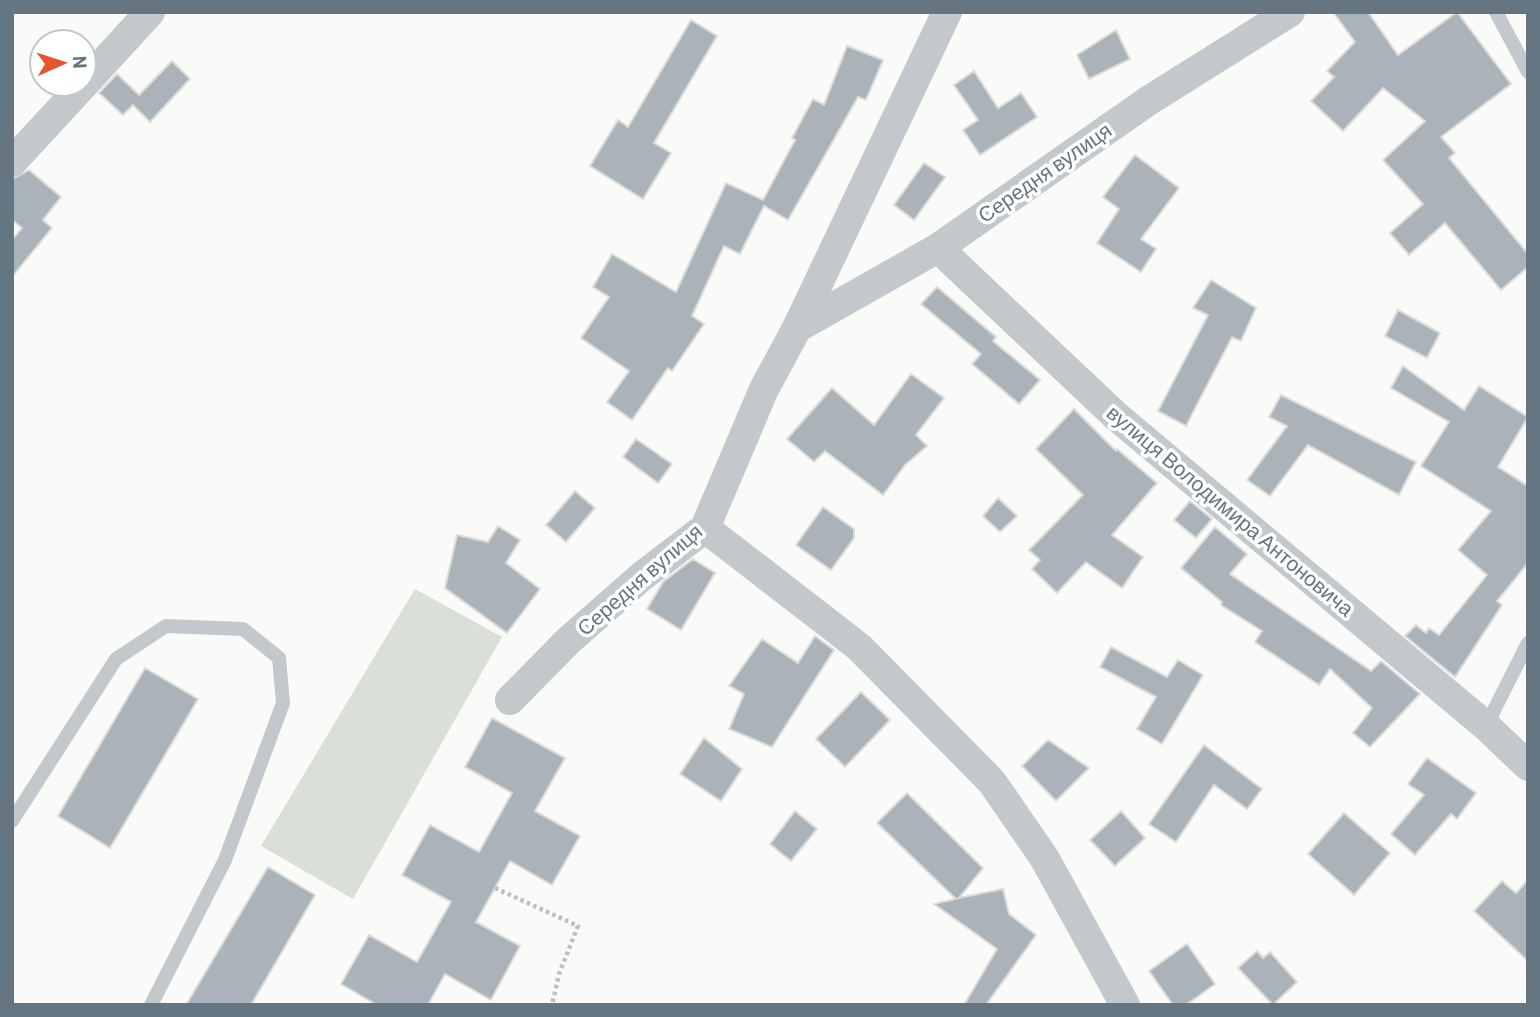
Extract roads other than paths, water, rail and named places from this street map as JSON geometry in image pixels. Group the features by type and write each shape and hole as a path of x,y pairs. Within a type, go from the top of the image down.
{"street":[{"path":"98,69 150,12"},
{"name":"Середня вулиця","path":"510,700 620,596 705,528 764,389 797,328 947,12"},
{"name":"Середня вулиця","path":"797,328 938,248 1148,101 1290,12"},
{"path":"12,162 71,98"},
{"name":"вулиця Володимира Антоновича","path":"938,248 1116,416 1486,726 1528,766"},
{"path":"705,528 859,647 992,782 1045,859 1125,1005"}],"lane":[{"path":"1496,12 1528,72"},
{"path":"12,821 116,659 166,626 243,629 279,657 283,703 225,860 151,1005"},
{"path":"1486,726 1528,643"}]}
